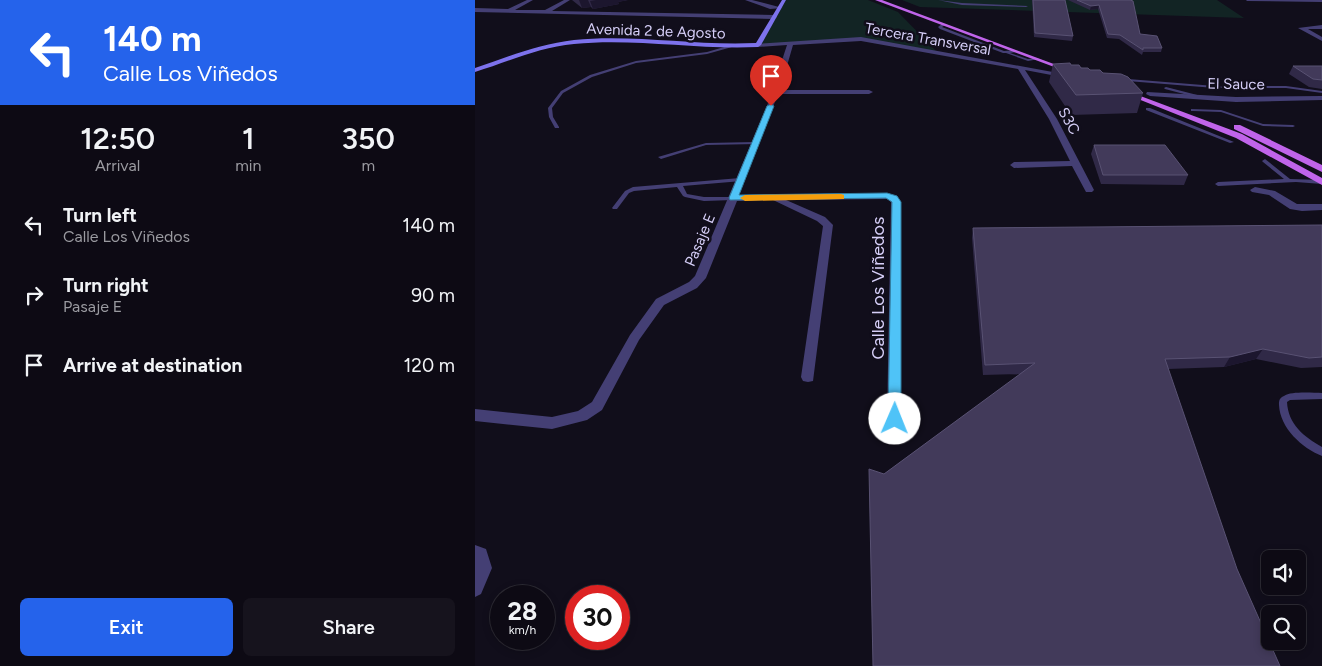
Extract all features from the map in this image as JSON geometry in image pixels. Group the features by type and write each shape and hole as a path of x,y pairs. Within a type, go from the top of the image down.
{"main road":[{"path":"758,45 784,0"},
{"path":"877,0 943,24 1011,52 1075,72"},
{"path":"896,0 1075,72"},
{"name":"Avenida 2 de Agosto","path":"475,70 541,48 579,42 631,41 731,46 758,45"},
{"path":"1119,84 1254,134 1322,169"},
{"path":"1119,84 1239,136 1322,182"}],"street":[{"path":"510,10 531,0"},
{"path":"546,12 568,0"},
{"path":"747,0 779,8"},
{"path":"475,9 774,18"},
{"path":"1322,27 1301,28 1322,39"},
{"name":"Tercera Transversal","path":"758,45 861,39 1021,68 1075,72"},
{"name":"Pasaje E","path":"475,415 552,424 582,416 597,406 634,338 660,302 693,285 700,278 775,92 791,43"},
{"name":"S3C","path":"1021,68 1053,119 1089,190"},
{"path":"775,92 869,92"},
{"name":"El Sauce","path":"1150,94 1203,98 1322,98"},
{"path":"1014,165 1075,163"},
{"path":"1255,190 1271,192 1287,204 1297,208 1322,207"},
{"name":"Calle Los Viñedos","path":"733,198 887,196 894,198 896,202 895,419"},
{"path":"775,198 821,219 828,225 808,377"},
{"path":"475,554 479,556 483,563 483,574 475,588"}],"lane":[{"path":"939,0 975,5 1026,6 1015,2 991,5"},
{"path":"951,0 975,5"},
{"path":"1247,0 1322,2"},
{"path":"557,127 551,117 550,108 562,92 591,76 636,62 707,53 731,46"},
{"path":"1119,84 1128,80 1215,87 1286,87 1322,92"},
{"path":"1128,80 1186,91 1203,98"},
{"path":"1148,109 1232,142"},
{"path":"1193,110 1221,110 1263,124 1293,126"},
{"path":"1189,125 1201,120"},
{"path":"661,157 707,144 755,143"},
{"path":"1265,161 1288,180"},
{"path":"1296,180 1302,170"},
{"path":"615,208 627,192 633,189 740,180"},
{"path":"1218,184 1288,180 1322,182"},
{"path":"679,185 685,195 695,198 733,198"},
{"path":"1322,396 1288,397 1283,402 1283,410 1298,438 1322,452"}],"shaded area":[{"path":"784,0 868,0 898,12 937,52 861,38 753,45"},
{"path":"902,0 1217,0 1244,18 920,7"}],"building":[{"path":"1033,0 1065,0 1073,36 1035,33"},
{"path":"1077,0 1133,1 1140,34 1157,36 1162,48 1143,48 1143,50 1120,35 1108,34 1099,5 1091,6"},
{"path":"1070,63 1071,65 1079,65 1081,68 1100,70 1103,73 1121,74 1128,77 1143,93 1076,95 1053,64"},
{"path":"1293,66 1322,66 1322,80 1313,79"},
{"path":"1094,145 1165,145 1188,175 1103,175"},
{"path":"1322,225 1322,357 1309,358 1263,349 1230,357 1165,359 1237,569 1261,623 1261,650 1273,650 1280,666 873,666 869,469 884,474 1035,363 985,365 973,228"}],"slow traffic":[{"path":"745,198 841,197"}],"route":[{"path":"771,106 733,198 891,196 896,202 895,419"}]}
